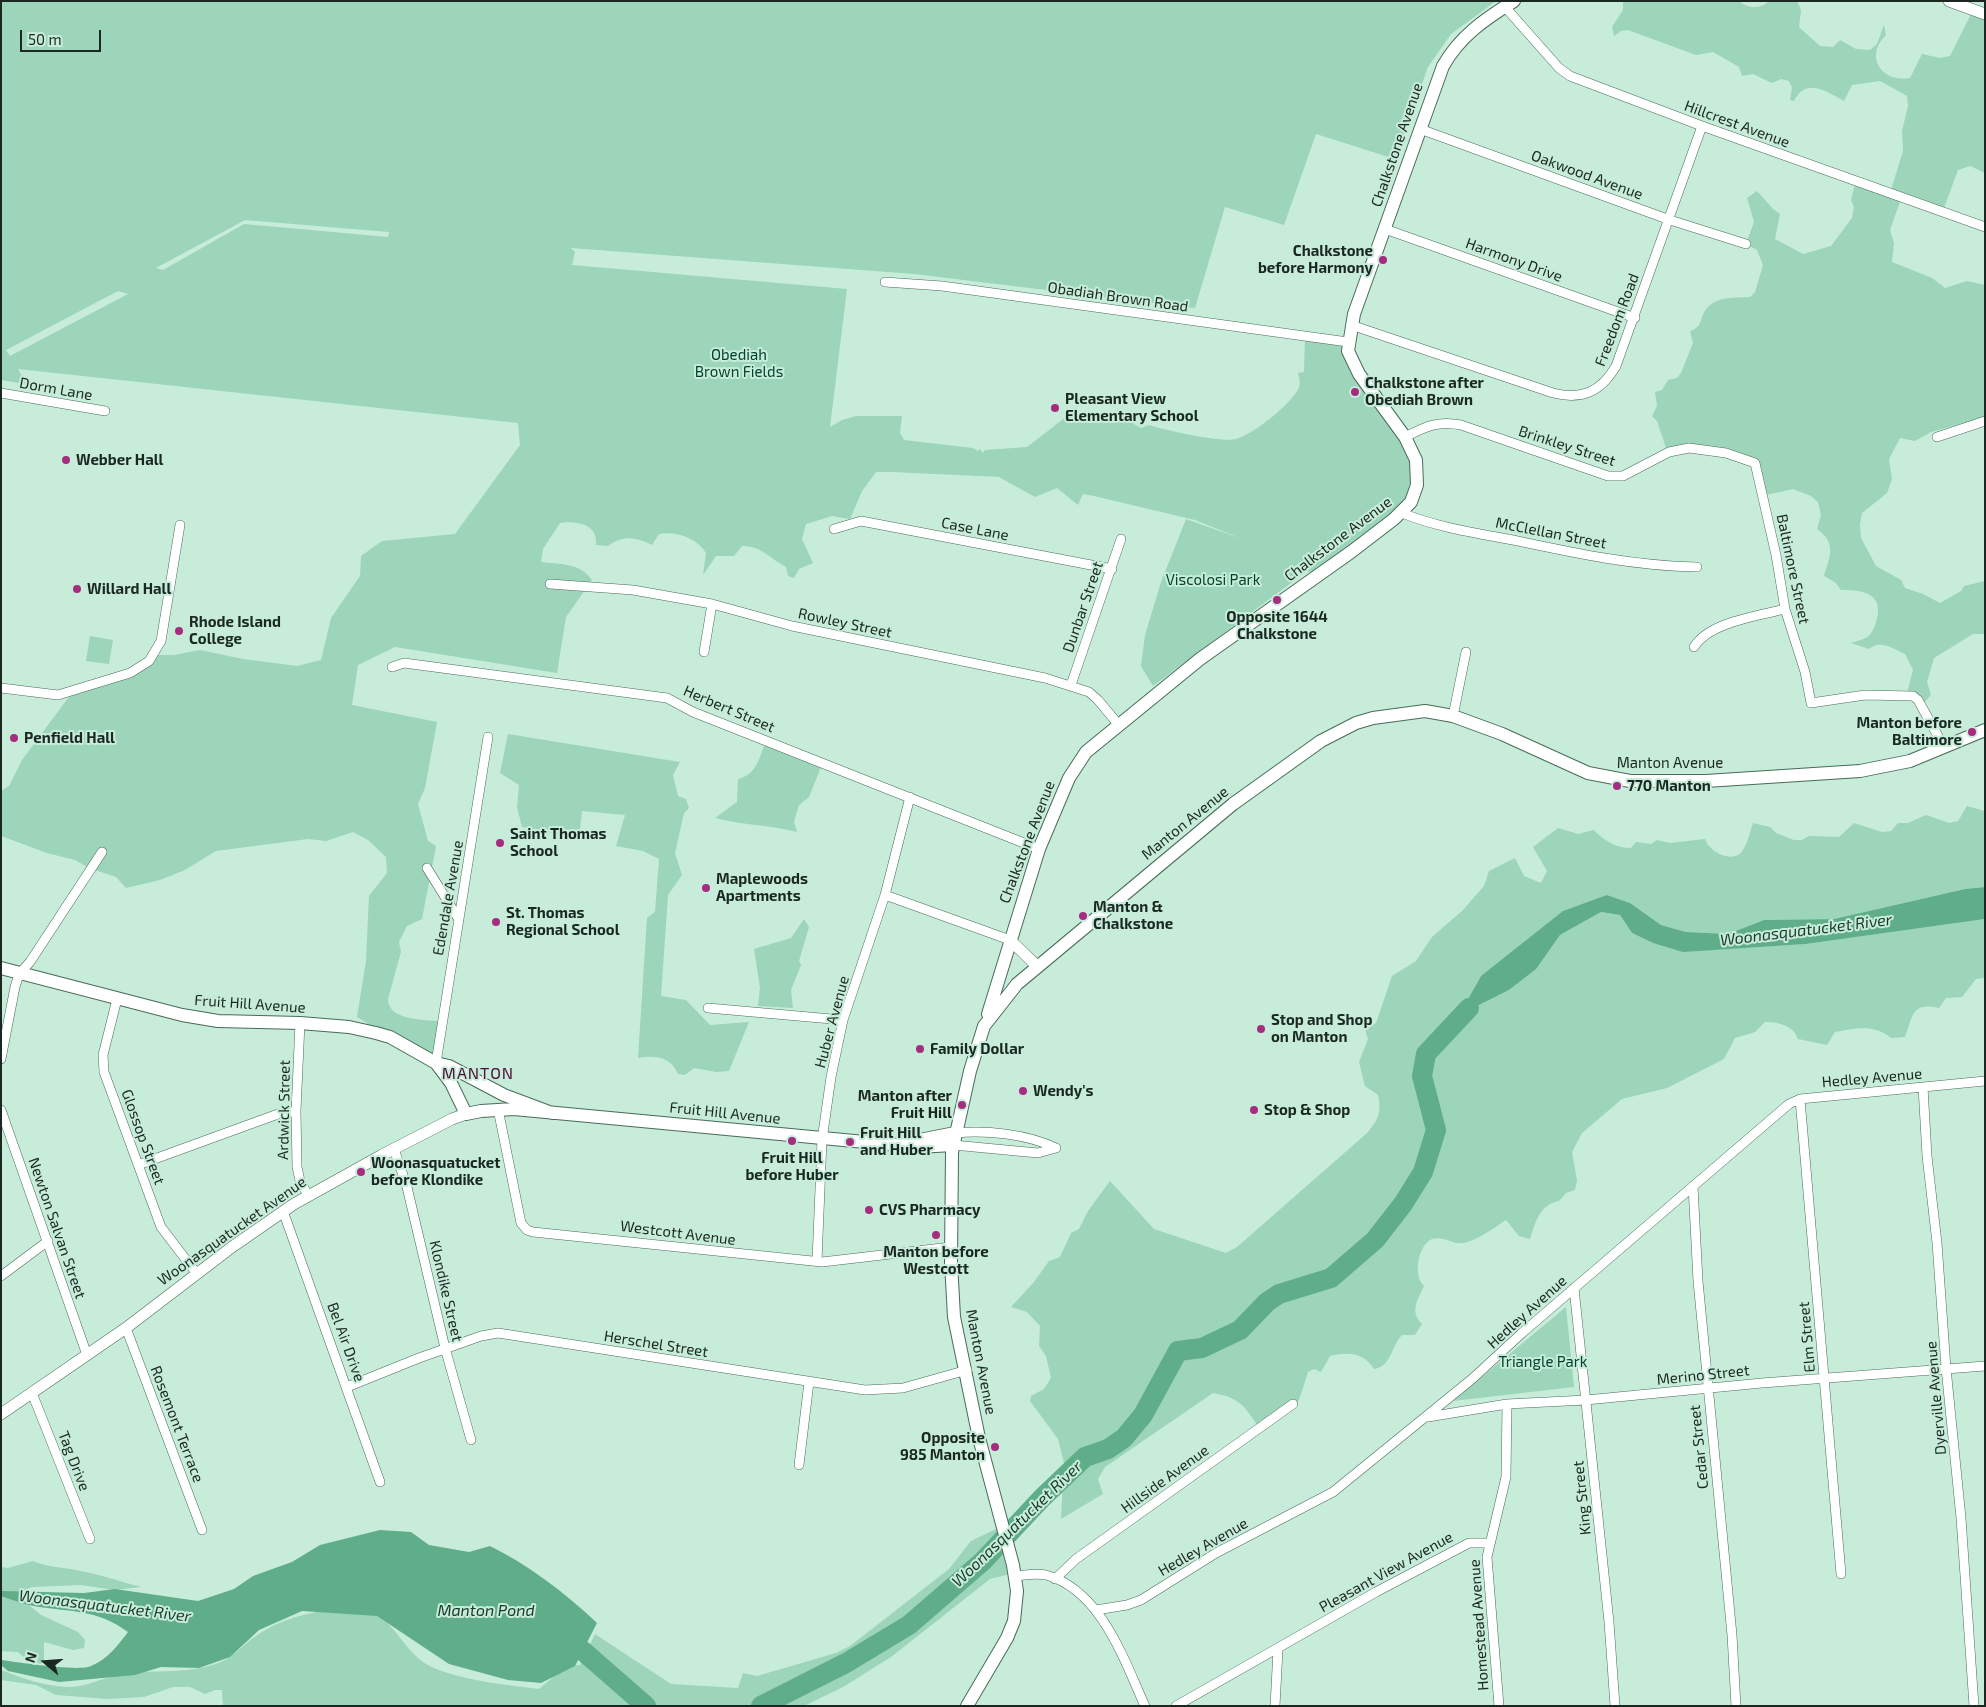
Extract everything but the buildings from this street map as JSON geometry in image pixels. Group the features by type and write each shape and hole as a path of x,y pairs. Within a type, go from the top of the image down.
{"main road":[{"name":"Chalkstone Avenue","path":"984,1026 1039,849 1069,778 1078,762 1118,724 1200,659 1351,552 1402,512 1415,494 1418,472 1416,460 1405,437 1359,374 1348,352 1351,325 1443,66 1452,50 1475,27 1510,4"},
{"name":"Manton Avenue","path":"967,1706 1014,1621 1018,1591 979,1438 967,1370 954,1316 951,1247 954,1139 984,1026 1012,988 1199,830 1321,740 1356,723 1392,714 1425,712 1453,716 1502,734 1588,773 1630,781 1706,781 1860,771 1910,761 1985,730"},
{"name":"Fruit Hill Avenue","path":"1,968 163,1012 218,1021 300,1023 376,1033 390,1037 436,1063 449,1066 504,1095 552,1113"},
{"name":"Fruit Hill Avenue","path":"436,1063 452,1083 466,1114"},
{"name":"Fruit Hill Avenue","path":"498,1109 822,1140 894,1145 954,1139"},
{"name":"Woonasquatucket Avenue","path":"466,1114 498,1109"}],"street":[{"path":"1949,1 1985,14"},
{"name":"Hillcrest Avenue","path":"1510,4 1559,68 1570,76 1702,126 1985,227"},
{"name":"Freedom Road","path":"1351,325 1553,393 1574,396 1594,390 1609,379 1616,366 1670,220 1702,126"},
{"name":"Oakwood Avenue","path":"1420,129 1670,220 1746,244"},
{"name":"Harmony Drive","path":"1385,229 1634,318"},
{"name":"Obadiah Brown Road","path":"885,282 942,286 1348,342"},
{"name":"Dorm Lane","path":"1,393 105,412"},
{"path":"1937,437 1985,420"},
{"name":"Brinkley Street","path":"1405,437 1428,425 1454,423 1614,477 1623,476 1670,452 1682,449 1708,449 1748,460"},
{"name":"Baltimore Street","path":"1748,460 1755,463 1759,473 1776,556 1784,609 1804,672 1811,702 1865,695 1913,696 1918,700 1944,747"},
{"name":"McClellan Street","path":"1402,512 1471,532 1579,554 1630,562 1698,567"},
{"name":"Case Lane","path":"834,529 861,521 1112,569"},
{"path":"1,688 58,695 130,673 148,661 161,641 180,525"},
{"name":"Dunbar Street","path":"1071,685 1121,539"},
{"name":"Rowley Street","path":"550,584 633,590 712,604 792,626 1071,685 1089,692 1118,724"},
{"path":"704,652 712,604"},
{"path":"1694,647 1700,637 1712,629 1784,609"},
{"path":"1453,716 1466,652"},
{"name":"Herbert Street","path":"392,667 404,663 667,698 693,712 1039,849"},
{"name":"Edendale Avenue","path":"436,1063 488,737"},
{"name":"Huber Avenue","path":"817,1261 822,1140 831,1077 843,1020 885,895 910,797"},
{"path":"1,1059 19,974 30,962 102,852"},
{"path":"427,868 458,918"},
{"path":"885,895 1010,940 1037,966"},
{"name":"Glossop Street","path":"117,999 103,1054 103,1064 161,1226 196,1274"},
{"path":"708,1008 843,1020"},
{"name":"Ardwick Street","path":"300,1023 296,1111 298,1167 300,1182 308,1195"},
{"name":"Hedley Avenue","path":"1096,1610 1127,1605 1141,1600 1216,1553 1333,1492 1472,1379 1771,1118 1800,1098 1985,1081"},
{"name":"Dyerville Avenue","path":"1923,1087 1926,1156 1937,1244 1946,1368 1961,1518 1974,1706"},
{"name":"Elm Street","path":"1800,1098 1841,1574"},
{"name":"Westcott Avenue","path":"498,1109 521,1223 527,1230 710,1252 817,1261 951,1247"},
{"name":"Newton Salvan Street","path":"1,1110 87,1355"},
{"path":"138,1165 278,1114 296,1111"},
{"name":"Woonasquatucket Avenue","path":"1,1414 126,1328 283,1211 308,1195 450,1120 466,1114"},
{"path":"972,1131 1039,1140 1056,1148 1038,1153 954,1139 972,1131"},
{"name":"Klondike Street","path":"394,1150 407,1187 445,1348 471,1440"},
{"name":"Cedar Street","path":"1694,1186 1698,1281 1732,1635 1736,1706"},
{"name":"Bel Air Drive","path":"283,1211 380,1482"},
{"path":"1,1276 48,1241"},
{"name":"King Street","path":"1574,1288 1615,1706"},
{"name":"Rosemont Terrace","path":"126,1328 202,1530"},
{"name":"Herschel Street","path":"347,1387 445,1348 481,1336 498,1333 865,1390 903,1388 967,1370"},
{"name":"Merino Street","path":"1426,1418 1507,1404 1586,1400 1985,1366"},
{"path":"799,1465 809,1382"},
{"name":"Tag Drive","path":"32,1393 90,1539"},
{"name":"Hillside Avenue","path":"1055,1578 1076,1559 1293,1404"},
{"path":"1489,1543 1506,1477 1507,1404"},
{"name":"Pleasant View Avenue","path":"1176,1706 1278,1650 1376,1592 1469,1543 1489,1543"},
{"name":"Homestead Avenue","path":"1489,1543 1487,1557 1499,1706"},
{"path":"1014,1571 1055,1578 1085,1599 1096,1610 1107,1624 1145,1706"},
{"path":"1275,1706 1278,1650"}],"green space":[{"path":"1,1 1496,1 1451,34 1428,67 1395,159 1316,134 1284,225 1225,207 1195,308 914,274 571,248 575,252 572,265 847,289 830,427 842,420 856,416 902,416 900,433 904,440 973,448 978,451 980,449 983,453 985,450 1027,447 1066,417 1093,422 1126,413 1134,424 1141,428 1149,425 1206,438 1236,439 1262,425 1295,395 1300,386 1298,373 1304,372 1305,336 1352,342 1354,353 1419,468 1404,511 1312,573 1307,571 1153,686 1141,666 1145,635 1161,582 1186,519 1242,539 1195,520 1094,496 1083,494 1078,505 1057,488 1035,497 999,477 893,472 876,472 862,491 850,519 832,516 806,524 802,539 813,563 799,569 794,578 788,576 786,567 755,548 742,546 734,556 716,556 703,575 706,553 697,543 686,537 666,533 659,534 652,545 630,538 619,540 608,546 596,545 595,534 588,527 573,522 560,523 543,549 541,562 576,567 587,574 592,580 566,617 557,673 395,647 358,665 352,705 437,722 425,788 418,804 428,841 436,846 422,919 407,926 399,942 401,952 388,999 394,1012 402,1016 444,1022 437,1057 372,1032 367,1023 357,1017 366,961 369,896 387,873 386,857 368,840 353,832 326,841 308,839 216,851 185,870 160,880 126,888 116,877 89,868 75,860 47,853 1,836 1,791 9,786 22,760 74,690 97,684 157,655 174,655 200,650 243,659 297,666 321,660 331,618 360,576 361,556 382,541 455,534 520,445 518,423 18,369 26,384 1,380","holes":["245,220 389,232 389,233 388,237 244,224 163,270 156,268","118,291 128,294 10,356 6,350"]},
{"path":"1623,1 1739,1 1746,6 1758,7 1769,1 1797,1 1801,10 1799,27 1820,46 1833,47 1840,40 1856,49 1870,50 1877,44 1884,25 1886,35 1876,51 1876,59 1884,72 1900,78 1910,78 1922,54 1940,58 1950,56 1973,10 1985,14 1985,173 1970,166 1958,170 1944,208 1902,196 1890,230 1894,243 1892,262 1932,278 1945,288 1967,281 1985,285 1985,417 1931,432 1915,441 1900,438 1889,459 1892,479 1887,493 1862,513 1860,524 1861,538 1876,566 1901,580 1905,588 1923,594 1940,603 1961,591 1964,586 1985,581 1985,634 1973,634 1934,658 1927,682 1931,695 1923,704 1907,693 1913,670 1905,654 1882,645 1869,649 1851,643 1866,638 1871,634 1878,615 1878,607 1872,596 1859,591 1841,590 1836,583 1824,576 1830,556 1830,545 1823,534 1817,529 1821,515 1818,502 1811,496 1793,489 1766,495 1754,463 1710,449 1668,454 1657,421 1652,416 1657,406 1655,392 1662,390 1668,380 1677,378 1681,373 1693,343 1690,331 1697,327 1705,310 1712,303 1722,299 1750,297 1755,292 1763,265 1757,250 1746,244 1754,222 1747,198 1757,191 1780,214 1775,239 1803,254 1831,246 1852,218 1854,207 1851,200 1856,181 1891,190 1903,151 1902,131 1908,106 1907,96 1880,81 1852,85 1844,101 1817,88 1804,89 1794,101 1790,100 1792,88 1789,81 1781,79 1772,83 1753,74 1742,76 1739,67 1713,52 1696,55 1628,30 1621,31 1614,36 1612,27 1623,10"},
{"path":"90,636 113,640 109,664 86,661"},
{"path":"508,734 680,762 673,775 678,796 686,799 689,808 684,813 675,853 682,875 668,895 661,996 686,1000 710,1025 749,1022 729,1071 716,1072 694,1068 685,1075 678,1074 671,1064 662,1058 638,1058 647,918 655,912 659,859 643,851 616,846 625,815 582,811 579,838 522,827 517,807 519,785 500,773"},
{"path":"766,740 823,762 809,797 799,805 794,822 797,832 715,818 737,802 738,779 754,769"},
{"path":"1967,806 1985,811 1985,887 1965,889 1834,919 1764,920 1728,934 1686,932 1661,925 1630,903 1607,895 1481,976 1452,1027 1475,1007 1509,990 1535,969 1560,935 1601,912 1620,915 1632,933 1653,943 1711,950 1806,944 1985,919 1985,978 1976,979 1962,997 1946,998 1939,1008 1923,1007 1918,1009 1912,1017 1905,1037 1891,1038 1878,1031 1857,1028 1835,1032 1827,1045 1798,1039 1789,1028 1776,1023 1765,1022 1755,1032 1735,1038 1724,1059 1667,1088 1622,1099 1582,1133 1572,1152 1577,1181 1575,1190 1566,1193 1559,1201 1547,1206 1543,1210 1536,1221 1530,1239 1519,1236 1506,1220 1483,1235 1464,1243 1436,1238 1427,1242 1419,1260 1418,1274 1424,1286 1415,1310 1422,1324 1415,1335 1402,1335 1398,1339 1388,1360 1380,1367 1374,1369 1370,1363 1360,1356 1343,1354 1330,1356 1321,1372 1314,1369 1308,1372 1299,1400 1259,1428 1245,1408 1235,1400 1213,1393 1105,1467 1098,1479 1103,1494 1061,1519 1064,1463 1058,1439 1030,1401 1031,1396 1044,1389 1051,1378 1046,1356 1039,1346 1040,1326 1027,1312 1011,1307 1034,1282 1049,1261 1060,1257 1071,1233 1079,1229 1088,1211 1110,1181 1154,1229 1226,1253 1237,1247 1366,1134 1374,1125 1380,1106 1378,1095 1365,1086 1359,1062 1368,1039 1365,1030 1376,1023 1392,976 1416,961 1432,937 1462,911 1484,886 1489,871 1515,858 1524,876 1541,883 1547,871 1533,847 1558,828 1578,834 1594,830 1611,843 1626,848 1631,848 1636,842 1651,844 1657,840 1670,843 1705,839 1707,844 1716,852 1728,857 1739,854 1743,850 1753,823 1770,827 1776,833 1794,840 1802,840 1809,836 1839,837 1854,823 1882,832 1891,831 1898,823 1908,823 1926,815 1949,823 1958,821"},
{"path":"804,919 809,927 799,961 801,965 791,990 793,1008 758,1006 760,988 754,949 791,938"},
{"name":"Triangle Park","path":"1566,1307 1574,1387 1453,1401"},
{"path":"1002,1526 1018,1572 990,1579 891,1657 843,1687 804,1706 223,1706 222,1690 215,1690 205,1694 190,1687 173,1687 144,1697 108,1699 56,1695 36,1685 1,1680 1,1670 41,1683 74,1687 122,1674 199,1668 223,1661 232,1656 256,1636 277,1624 310,1613 345,1609 363,1610 376,1615 387,1623 414,1654 425,1663 450,1674 475,1680 539,1689 566,1666 580,1665 595,1634 671,1684 738,1688 743,1673 757,1676 836,1653 850,1646 949,1569 971,1541"},
{"path":"33,1561 141,1587 114,1590 81,1585 32,1587 25,1590 24,1601 41,1615 78,1632 85,1640 84,1648 73,1650 44,1642 44,1659 41,1664 26,1659 18,1652 1,1651 1,1567 8,1568"}],"water":[{"path":"1985,887 1985,919 1806,944 1683,952 1653,943 1632,933 1620,915 1601,912 1560,935 1536,969 1509,990 1475,1007 1451,1029 1481,976 1563,911 1607,895 1630,903 1661,925 1686,932 1728,934 1764,920 1834,919 1965,889"},
{"name":"Manton Pond","path":"380,1530 411,1532 429,1545 469,1552 490,1546 533,1571 559,1590 597,1623 575,1666 541,1683 508,1680 449,1664 377,1616 302,1611 259,1630 230,1657 199,1668 161,1667 135,1675 59,1682 8,1671 1,1665 1,1660 84,1668 97,1663 107,1656 128,1632 96,1616 75,1611 29,1605 1,1596 1,1591 84,1593 115,1589 198,1601 234,1589 253,1576 292,1562 320,1545"}],"waterway":[{"name":"Woonasquatucket River","path":"761,1706 846,1663 909,1625 983,1561 1042,1498 1085,1457 1108,1449 1124,1438 1143,1415 1178,1351 1202,1348 1240,1330 1267,1302 1279,1294 1331,1278 1375,1240 1403,1204 1423,1172 1436,1130 1422,1076 1426,1054 1469,1008"},
{"name":"Woonasquatucket River","path":"560,1638 583,1651 646,1706"}],"place":[{"name":"Chalkstone before Harmony","path":"1383,260"},
{"name":"Chalkstone after Obediah Brown","path":"1355,392"},
{"name":"Pleasant View Elementary School","path":"1055,408"},
{"name":"Webber Hall","path":"66,460"},
{"name":"Willard Hall","path":"77,589"},
{"name":"Opposite 1644 Chalkstone","path":"1277,600"},
{"name":"Rhode Island College","path":"179,631"},
{"name":"Manton before Baltimore","path":"1972,732"},
{"name":"Penfield Hall","path":"14,738"},
{"name":"770 Manton","path":"1617,786"},
{"name":"Saint Thomas School","path":"500,843"},
{"name":"Maplewoods Apartments","path":"706,888"},
{"name":"Manton & Chalkstone","path":"1083,916"},
{"name":"St. Thomas Regional School","path":"496,922"},
{"name":"Stop and Shop on Manton","path":"1261,1029"},
{"name":"Family Dollar","path":"920,1049"},
{"name":"Wendy's","path":"1023,1091"},
{"name":"Manton after Fruit Hill","path":"962,1105"},
{"name":"Stop & Shop","path":"1254,1110"},
{"name":"Fruit Hill before Huber","path":"792,1141"},
{"name":"Fruit Hill and Huber","path":"850,1142"},
{"name":"Woonasquatucket before Klondike","path":"361,1172"},
{"name":"CVS Pharmacy","path":"869,1210"},
{"name":"Manton before Westcott","path":"936,1235"},
{"name":"Opposite 985 Manton","path":"995,1447"}],"district":[{"name":"MANTON","path":"478,1074"}],"park label":[{"name":"Obediah Brown Fields","path":"739,364"},
{"name":"Viscolosi Park","path":"1213,580"}]}
